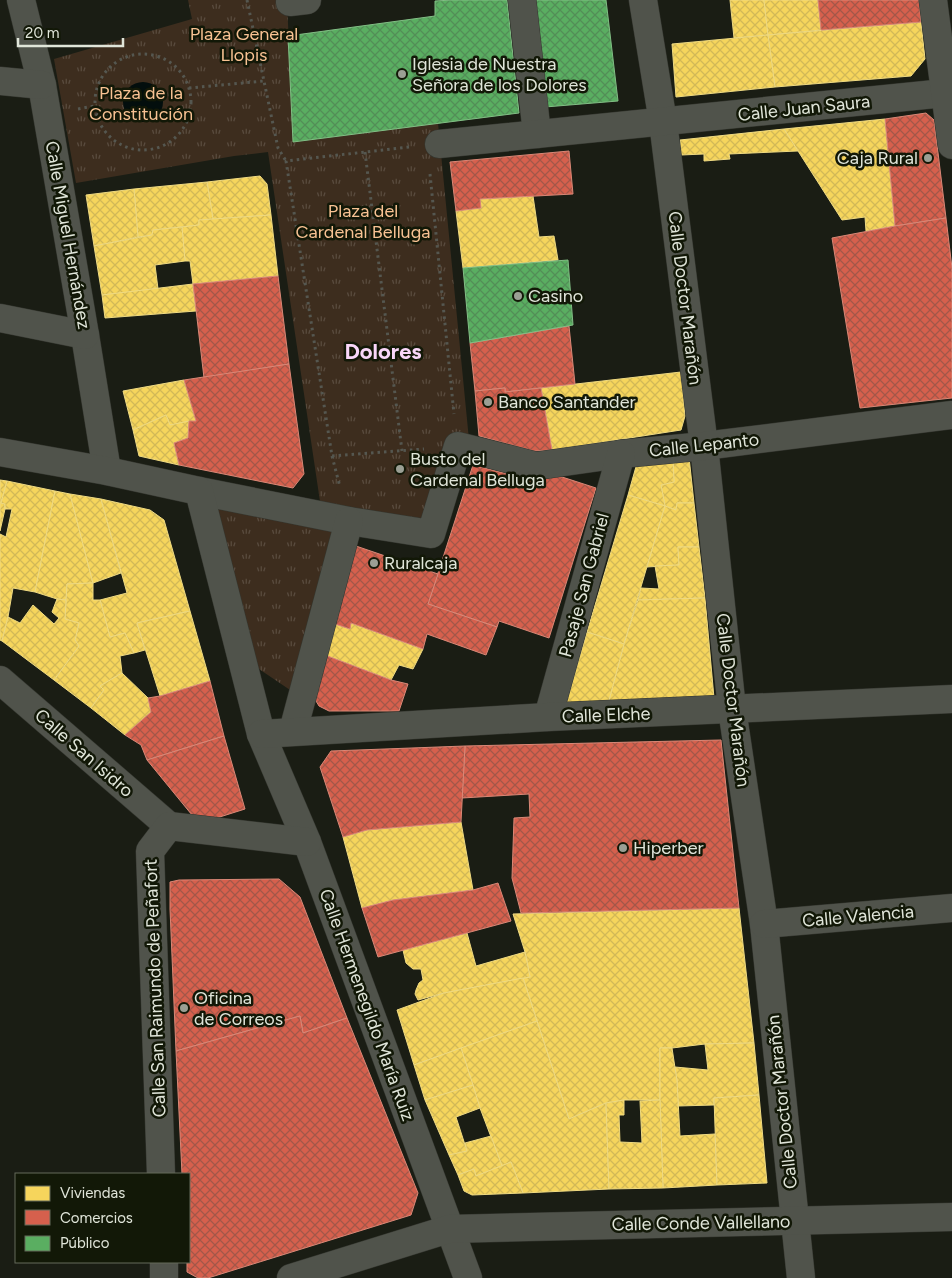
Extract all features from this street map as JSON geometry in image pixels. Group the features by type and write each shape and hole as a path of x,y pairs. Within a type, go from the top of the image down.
{"street":[{"name":"Calle Miguel Hernández","path":"21,0 42,85 107,471"},
{"path":"522,0 537,134"},
{"name":"Calle Doctor Marañón","path":"643,0 663,122 704,446 732,709 764,924 800,1278"},
{"path":"933,0 952,145"},
{"path":"0,81 42,85"},
{"name":"Calle Juan Saura","path":"433,144 945,93"},
{"path":"0,318 85,335"},
{"name":"Calle Lepanto","path":"458,446 536,466 621,454 704,446 952,415"},
{"path":"0,452 107,471 349,521 431,534 458,446"},
{"name":"Pasaje San Gabriel","path":"548,717 621,454"},
{"name":"Calle Hermenegildo María Ruiz","path":"199,491 261,734 307,842 468,1278"},
{"path":"293,731 349,521"},
{"name":"Calle San Isidro","path":"0,680 169,826"},
{"name":"Calle Elche","path":"261,734 548,717 952,699"},
{"path":"169,826 307,842"},
{"name":"Calle San Raimundo de Peñafort","path":"161,1173 150,850 169,826"},
{"name":"Calle Valencia","path":"764,924 952,908"},
{"name":"Calle Conde Vallellano","path":"291,1278 449,1229 952,1217"},
{"path":"164,1263 164,1278"}],"path":[{"path":"247,0 278,148 286,161 332,456 458,446 433,144 286,161"},
{"path":"144,54 158,56 172,63 183,74 189,88 191,104 188,119 181,132 168,144 154,150 136,150 121,146 107,136 98,122 94,106 96,89 102,74 114,62 128,56 144,54"},
{"path":"189,88 264,81"},
{"path":"365,152 402,451"}],"green space":[{"name":"Plaza del Cardenal Belluga","path":"188,0 287,0 293,142 438,123 469,440 426,527 321,508 268,152 76,183 54,59 192,19"},
{"path":"211,504 346,529 299,696 256,667"}],"shaded area":[{"path":"143,82 157,88 163,102 157,116 143,122 129,116 123,102 129,88"}],"building: Viviendas":[{"path":"730,0 764,0 768,35 734,38"},
{"path":"764,0 818,0 821,30 768,35"},
{"path":"921,22 925,59 911,76 775,87 768,35"},
{"path":"768,35 775,87 676,97 672,44"},
{"path":"885,119 895,226 866,231 865,217 842,220 784,129"},
{"path":"784,129 798,151 729,154 730,159 704,161 704,154 681,155 680,140"},
{"path":"260,176 267,184 271,215 213,219 207,182"},
{"path":"207,182 213,219 199,220 199,225 153,230 152,235 138,237 134,189"},
{"path":"134,189 138,237 94,246 86,195"},
{"path":"533,196 539,237 554,236 558,260 463,268 456,211 481,208 480,199"},
{"path":"271,215 278,276 193,284 190,261 185,261 182,227 199,225 199,220"},
{"path":"182,227 185,261 155,265 158,289 102,295 94,246 152,235 153,230"},
{"path":"193,284 196,311 105,318 102,295"},
{"path":"681,372 685,416 681,430 552,450 541,388"},
{"path":"184,380 196,421 170,425 166,415 133,430 123,391"},
{"path":"166,415 170,425 189,421 188,438 174,443 179,465 139,456 133,430"},
{"path":"689,457 694,503 677,503 676,510 665,506 661,485 674,482 673,459"},
{"path":"673,459 674,482 661,485 665,506 628,495 637,463"},
{"path":"0,480 7,481 1,503 5,504 5,509 0,531"},
{"path":"7,481 55,491 35,592 13,588 2,641 0,640 0,534 6,537 12,509 5,509 5,504 1,503"},
{"path":"55,491 70,494 93,583 67,584 66,600 35,592"},
{"path":"70,494 101,499 121,573 93,583"},
{"path":"628,495 665,506 624,644 587,632"},
{"path":"101,499 150,510 164,520 190,611 137,623 145,650 134,653 125,633 110,637 100,600 127,593"},
{"path":"677,503 694,503 699,547 678,547 679,565 647,567 665,506 676,510"},
{"path":"678,547 699,547 705,598 638,600 641,588 659,589 655,566 679,565"},
{"path":"93,583 93,600 100,600 110,637 125,633 134,653 120,656 122,673 100,686 104,690 91,708 54,680 79,646 75,640 79,623 65,619 67,584"},
{"path":"705,598 714,698 608,704 638,600"},
{"path":"57,599 66,600 65,619 79,623 75,640 79,646 54,680 2,641 8,617 20,623 33,605 54,624 59,618 52,612"},
{"path":"190,611 210,681 160,696 137,623"},
{"path":"351,623 423,649 413,669 399,665 391,680 325,655 335,624 350,629"},
{"path":"587,632 624,644 608,704 566,704"},
{"path":"122,673 148,698 151,712 125,735 91,708 104,690 100,686"},
{"path":"461,822 473,890 393,900 362,908 343,837 367,830"},
{"path":"739,908 754,1043 705,1044 660,1048 660,1100 624,1100 606,1103 569,1119 523,978 530,977 525,952 513,914"},
{"path":"467,933 476,966 525,952 530,977 444,993 418,1000 415,994 419,983 423,980 421,969 413,969 406,963 403,950"},
{"path":"523,978 537,1021 414,1065 397,1010 444,993"},
{"path":"537,1021 569,1119 606,1103 609,1189 523,1193 511,1162 502,1166 480,1108 461,1048"},
{"path":"754,1043 759,1095 714,1098 714,1105 678,1106 675,1067 708,1070 705,1044"},
{"path":"461,1048 473,1085 425,1100 414,1065"},
{"path":"660,1048 672,1048 677,1081 680,1136 715,1134 717,1185 663,1188"},
{"path":"473,1085 480,1108 456,1117 467,1151 449,1155 425,1100"},
{"path":"759,1095 767,1183 717,1185 714,1098"},
{"path":"624,1100 624,1115 619,1115 620,1142 642,1143 640,1101 660,1100 663,1188 609,1189 606,1103"},
{"path":"491,1136 502,1166 476,1176 474,1169 458,1175 449,1155 467,1151 465,1143"},
{"path":"511,1162 523,1193 472,1195 464,1191 458,1175 474,1169 476,1176"}],"building: Comercios":[{"path":"818,0 919,0 921,22 821,30"},
{"path":"926,113 934,120 946,218 895,226 885,119"},
{"path":"569,151 573,194 480,199 481,208 456,211 450,162"},
{"path":"946,218 952,268 952,398 860,408 832,238"},
{"path":"278,276 289,364 204,378 193,284"},
{"path":"569,326 575,384 505,392 505,388 475,391 470,343"},
{"path":"289,364 304,474 293,488 179,465 174,443 188,438 189,421 196,421 184,380"},
{"path":"505,388 505,392 541,388 552,450 534,451 479,436 475,391"},
{"path":"473,465 527,479 559,476 596,488 549,638 499,621 497,627 428,604"},
{"path":"353,545 438,574 428,604 497,627 486,655 427,634 423,649 351,623 350,629 335,624"},
{"path":"325,655 391,680 408,684 399,711 329,711 319,706 313,696"},
{"path":"210,681 224,736 147,760 141,745 125,735 151,712 148,698"},
{"path":"224,736 245,809 207,821 192,815 147,760"},
{"name":"Hiperber","path":"721,740 739,908 521,913 512,878 514,818 530,817 529,794 462,798 465,746"},
{"path":"465,746 461,822 367,830 343,837 320,767 331,751"},
{"path":"279,879 300,897 347,1018 303,1033 300,1016 176,1051 170,882 179,880"},
{"path":"498,883 511,921 378,957 362,908 393,900 473,890"},
{"path":"300,1016 303,1033 347,1018 418,1193 411,1215 208,1278 198,1278 187,1272 187,1263 190,1263 190,1173 182,1173 176,1051"}],"building: Público":[{"name":"Iglesia de Nuestra Señora de los Dolores","path":"507,0 519,113 293,142 288,36 435,16 435,1"},
{"path":"532,0 606,0 618,101 545,107"},
{"name":"Casino","path":"568,260 573,325 470,343 463,268"}],"place":[{"name":"Iglesia de Nuestra Señora de los Dolores","path":"402,74"},
{"name":"Caja Rural","path":"928,158"},
{"name":"Casino","path":"518,296"},
{"name":"Banco Santander","path":"488,402"},
{"name":"Busto del Cardenal Belluga","path":"400,469"},
{"name":"Ruralcaja","path":"374,563"},
{"name":"Hiperber","path":"623,848"},
{"name":"Oficina de Correos","path":"184,1008"}],"district":[{"name":"Dolores","path":"383,351"}],"park label":[{"name":"Plaza General Llopis","path":"244,44"},
{"name":"Plaza de la Constitución","path":"141,104"}]}
